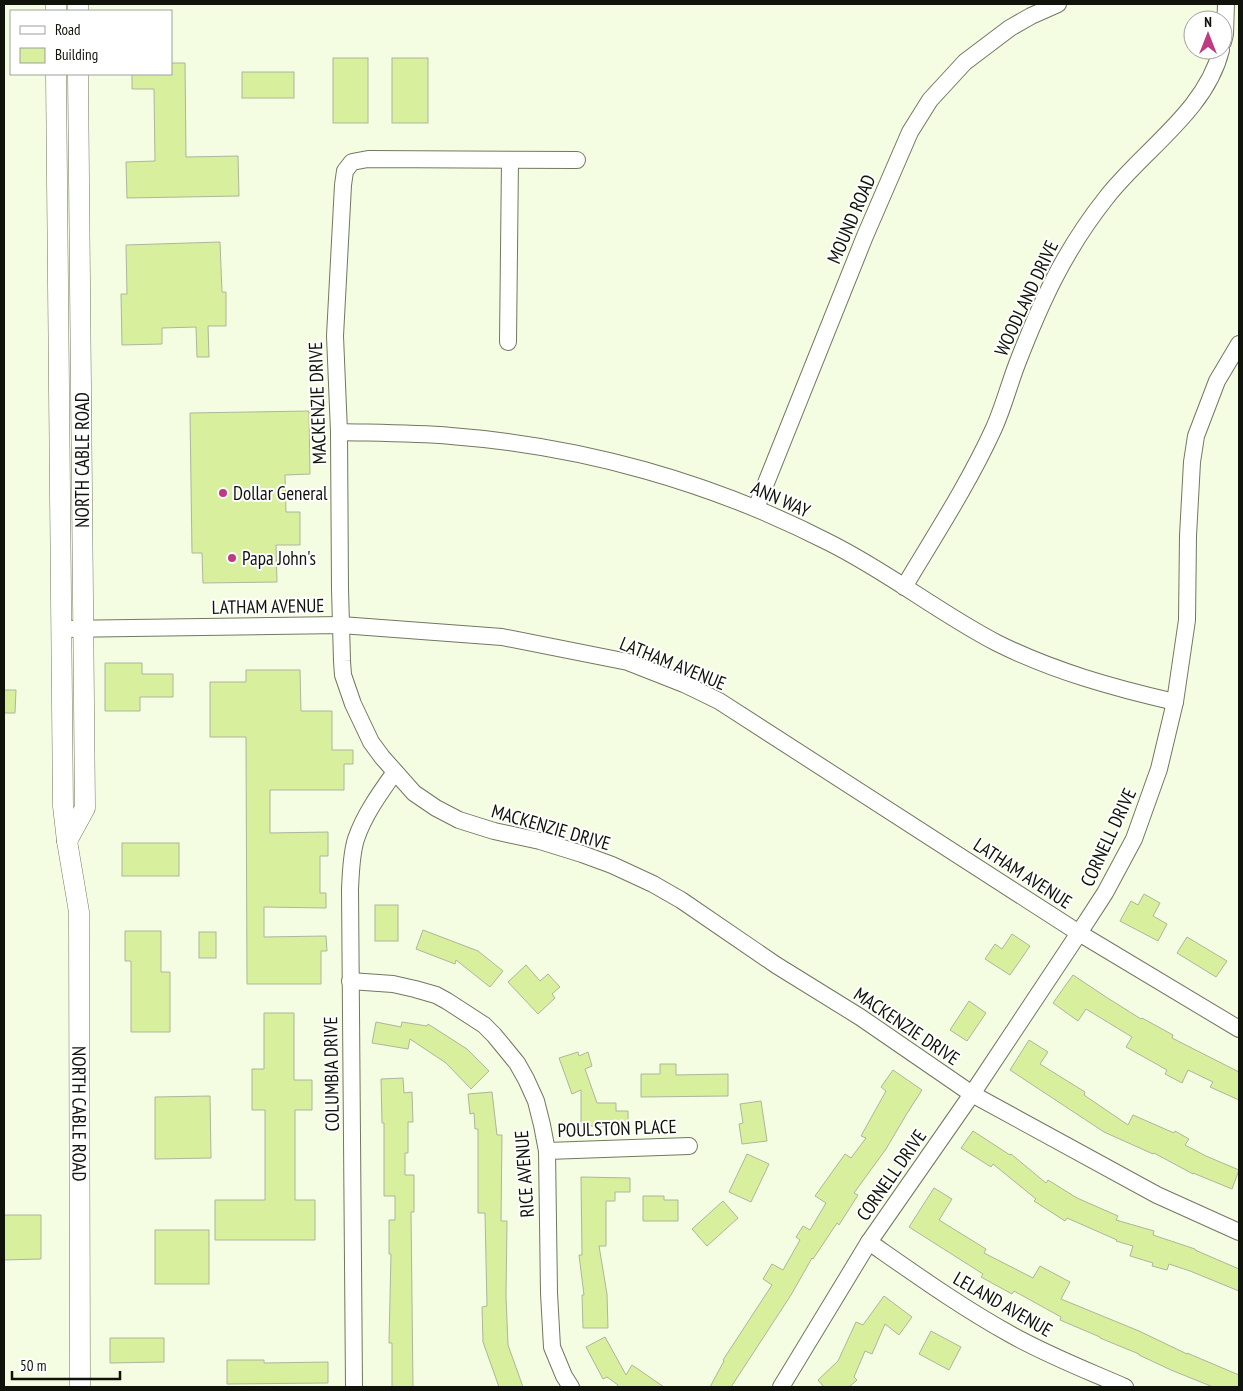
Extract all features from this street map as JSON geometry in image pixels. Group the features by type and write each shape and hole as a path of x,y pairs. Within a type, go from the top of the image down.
{"street":[{"name":"MOUND ROAD","path":"756,508 865,236 910,132 930,100 964,62 1010,28 1058,4"},
{"name":"WOODLAND DRIVE","path":"904,587 965,484 994,427 1038,311 1072,245 1106,197 1144,154 1186,114 1204,89 1218,60"},
{"name":"NORTH CABLE ROAD","path":"56,75 63,806 79,912 80,1387"},
{"name":"NORTH CABLE ROAD","path":"67,841 85,808 78,75"},
{"name":"MACKENZIE DRIVE","path":"510,160 368,159 352,162 346,171 343,185 334,336 340,432 341,625 344,675 350,697 371,742 414,792 436,808 459,820 582,854 612,865 653,884 681,900 972,1094 1157,1195 1239,1232"},
{"path":"508,342 510,160 577,160"},
{"name":"CORNELL DRIVE","path":"781,1387 869,1242 972,1094 1080,933 1118,869 1142,819 1159,769 1175,702 1187,620 1191,472 1196,436 1217,381 1239,344"},
{"name":"ANN WAY","path":"340,432 452,436 594,457 680,480 756,508 829,542 976,631 1027,656 1113,687 1175,702"},
{"name":"LATHAM AVENUE","path":"61,629 341,625 511,638 628,662 720,700 1080,933 1239,1029"},
{"name":"COLUMBIA DRIVE","path":"354,1387 350,981 350,889 352,859 356,840 363,824 380,793 395,772"},
{"name":"RICE AVENUE","path":"350,981 393,984 415,988 448,1001 484,1025 505,1047 526,1079 536,1101 547,1151 549,1292 552,1347 564,1376 571,1387"},
{"name":"POULSTON PLACE","path":"547,1151 689,1146"},
{"name":"LELAND AVENUE","path":"869,1242 938,1290 1010,1334 1044,1352 1125,1387"}],"building":[{"path":"333,58 368,58 368,123 333,123"},
{"path":"392,58 428,58 428,123 392,123"},
{"path":"172,63 185,63 186,157 238,156 239,196 127,198 126,162 155,161 154,89 132,89 132,75 172,75"},
{"path":"242,72 294,72 294,98 242,98"},
{"path":"220,242 222,292 226,292 226,326 208,326 209,357 197,357 196,327 162,328 162,344 122,345 121,294 127,294 126,245"},
{"path":"309,411 310,474 285,475 286,512 300,512 300,545 276,545 277,582 203,583 202,553 192,553 190,413"},
{"path":"105,663 142,663 142,674 173,674 173,697 140,697 140,711 105,711"},
{"path":"246,670 300,670 301,711 332,711 332,750 353,750 353,764 344,764 344,790 270,790 270,833 328,832 328,856 320,856 320,893 326,893 326,908 264,907 264,937 326,936 327,951 321,951 321,984 247,984 246,737 210,737 210,682 246,682"},
{"path":"4,690 16,690 15,713 4,713"},
{"path":"122,843 179,843 179,876 122,876"},
{"path":"1144,894 1160,903 1153,916 1167,924 1158,941 1120,921 1131,901 1138,905"},
{"path":"375,905 398,905 398,941 375,941"},
{"path":"423,930 478,951 503,971 490,987 456,960 455,964 416,949"},
{"path":"125,931 161,931 161,972 170,972 170,1032 131,1032 131,961 125,961"},
{"path":"199,932 216,932 216,958 199,958"},
{"path":"1012,934 1030,946 1010,975 985,959 995,944 1002,949"},
{"path":"1187,937 1227,961 1216,977 1177,953"},
{"path":"526,965 540,981 548,974 560,987 552,994 555,998 538,1014 508,982"},
{"path":"1073,975 1141,1019 1173,1035 1172,1038 1239,1072 1239,1100 1210,1087 1213,1082 1188,1070 1182,1083 1165,1074 1167,1070 1126,1047 1132,1037 1086,1009 1078,1021 1053,1003"},
{"path":"969,1001 986,1013 967,1041 950,1030"},
{"path":"264,1013 294,1013 294,1080 312,1080 312,1110 295,1110 295,1200 315,1200 315,1240 215,1240 215,1200 265,1200 265,1110 252,1110 252,1069 264,1069"},
{"path":"376,1022 401,1027 402,1022 427,1026 428,1024 467,1049 489,1071 471,1089 446,1063 410,1039 408,1049 372,1043"},
{"path":"1029,1040 1048,1052 1040,1064 1085,1092 1084,1095 1128,1125 1133,1115 1174,1133 1175,1131 1189,1139 1185,1145 1239,1170 1232,1189 1193,1174 1154,1153 1104,1132 1010,1070"},
{"path":"578,1052 579,1056 588,1052 592,1066 585,1069 597,1103 616,1103 616,1111 628,1111 628,1126 581,1126 581,1090 572,1094 559,1058"},
{"path":"660,1064 676,1064 676,1075 728,1074 728,1096 641,1097 641,1074 660,1074"},
{"path":"893,1070 922,1090 886,1149 854,1193 858,1195 839,1225 837,1223 812,1258 791,1295 731,1387 710,1387 723,1360 772,1285 763,1279 772,1264 783,1270 800,1240 796,1237 803,1226 810,1230 826,1203 815,1196 845,1154 851,1158 866,1138 861,1136 886,1091 881,1087"},
{"path":"403,1078 404,1093 412,1092 413,1122 408,1122 408,1153 405,1153 405,1175 414,1175 414,1212 411,1212 413,1387 392,1387 392,1343 389,1343 391,1254 389,1254 389,1220 395,1220 395,1196 384,1196 384,1123 382,1123 381,1079"},
{"path":"492,1092 497,1135 502,1135 501,1221 507,1221 506,1296 508,1345 523,1387 499,1387 483,1342 482,1307 487,1306 485,1213 478,1213 478,1129 475,1129 474,1113 470,1114 468,1094"},
{"path":"210,1096 211,1158 155,1159 155,1097"},
{"path":"761,1101 767,1141 742,1144 739,1124 743,1123 740,1104"},
{"path":"973,1131 1011,1154 1046,1183 1048,1180 1077,1198 1118,1216 1116,1220 1154,1231 1153,1235 1195,1249 1239,1269 1239,1291 1169,1264 1167,1270 1152,1266 1153,1263 1130,1256 1133,1246 1116,1241 1067,1218 1065,1221 1034,1201 1036,1199 993,1164 991,1167 961,1148"},
{"path":"747,1154 769,1164 751,1202 729,1192"},
{"path":"581,1177 630,1178 630,1192 615,1192 615,1201 606,1201 606,1246 599,1246 607,1294 608,1328 583,1328 582,1295 584,1295 579,1255 582,1255"},
{"path":"934,1188 952,1199 939,1220 986,1249 984,1253 1033,1278 1040,1266 1070,1282 1061,1299 1239,1375 1239,1387 1213,1387 1171,1370 1060,1320 1061,1317 1014,1291 1012,1294 981,1277 983,1274 909,1227"},
{"path":"643,1196 664,1196 664,1200 678,1200 678,1221 643,1221"},
{"path":"723,1201 738,1218 707,1246 692,1229"},
{"path":"4,1215 41,1215 41,1259 4,1260"},
{"path":"155,1230 209,1230 209,1284 155,1284"},
{"path":"884,1296 912,1317 899,1335 885,1324 872,1354 865,1351 854,1377 857,1380 849,1387 824,1387 818,1380 838,1361 856,1322 863,1325"},
{"path":"931,1331 961,1347 949,1370 919,1354"},
{"path":"605,1337 626,1375 632,1365 664,1387 617,1387 618,1385 607,1377 603,1379 586,1347"},
{"path":"110,1338 164,1338 164,1362 110,1363"},
{"path":"227,1360 264,1360 264,1363 328,1362 328,1383 227,1384"}],"place":[{"name":"Dollar General","path":"223,493"},
{"name":"Papa John's","path":"232,558"}]}
